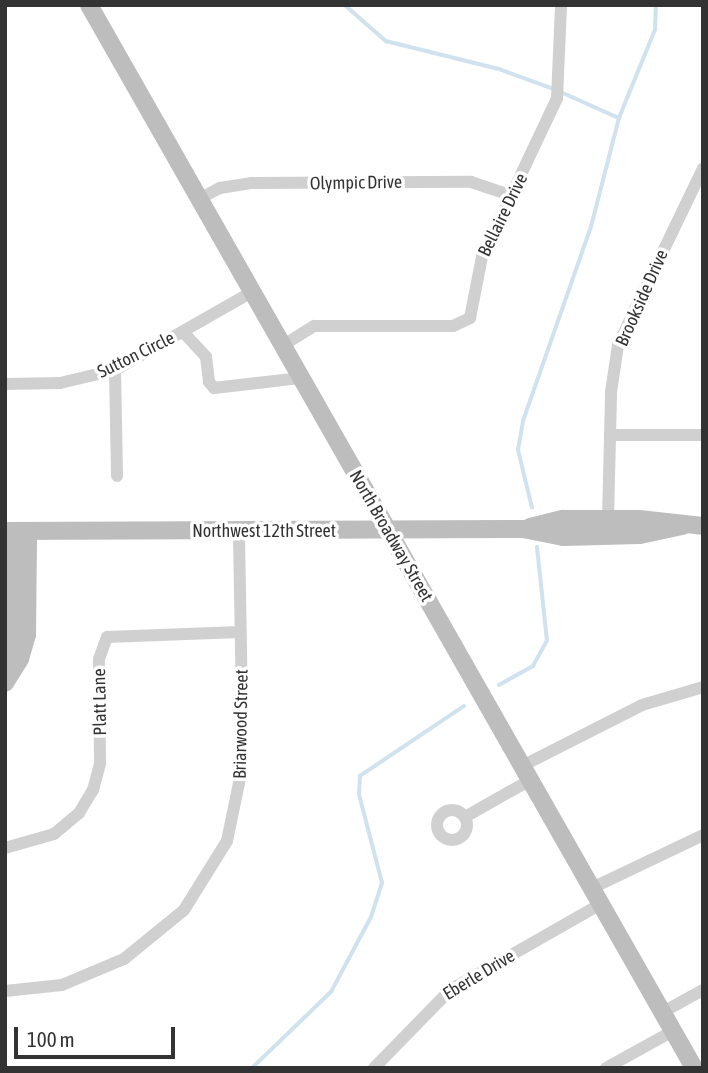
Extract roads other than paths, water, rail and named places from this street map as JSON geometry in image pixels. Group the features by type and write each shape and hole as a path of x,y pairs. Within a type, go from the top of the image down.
{"main road":[{"name":"North Broadway Street","path":"89,5 694,1068"},
{"name":"Northwest 12th Street","path":"16,531 523,529 563,537 610,527 703,526"},
{"path":"5,657 14,619 16,531"},
{"path":"5,683 20,659 27,635 16,531"}],"street":[{"name":"Bellaire Drive","path":"282,346 314,326 453,326 466,322 474,308 476,273 557,98 561,5"},
{"name":"Brookside Drive","path":"610,527 613,374 622,334 703,168"},
{"name":"Olympic Drive","path":"199,199 231,185 251,183 471,182 513,196"},
{"name":"Sutton Circle","path":"5,384 60,383 114,370 252,292"},
{"name":"Sutton Circle","path":"183,332 206,357 209,382 214,388 301,378"},
{"path":"114,370 117,477"},
{"path":"610,435 703,435"},
{"name":"Briarwood Street","path":"5,991 62,985 105,970 163,930 199,891 227,841 240,792 244,725 239,531"},
{"name":"Platt Lane","path":"5,848 54,834 79,813 93,790 100,763 99,659 107,638 240,632"},
{"path":"465,817 526,773 642,705 703,687"},
{"name":"Eberle Drive","path":"374,1068 450,990 596,896 703,835"},
{"path":"663,1012 703,990"},
{"path":"607,1068 673,1031"}],"waterway":[{"path":"345,5 386,41 499,69 554,89"},
{"path":"532,508 518,450 523,421 591,227 619,118 655,30 656,5"},
{"path":"561,92 619,118"},
{"path":"499,685 533,666 547,641 537,548"},
{"path":"252,1068 331,992 371,917 382,883 359,795 360,776 464,706"}]}
